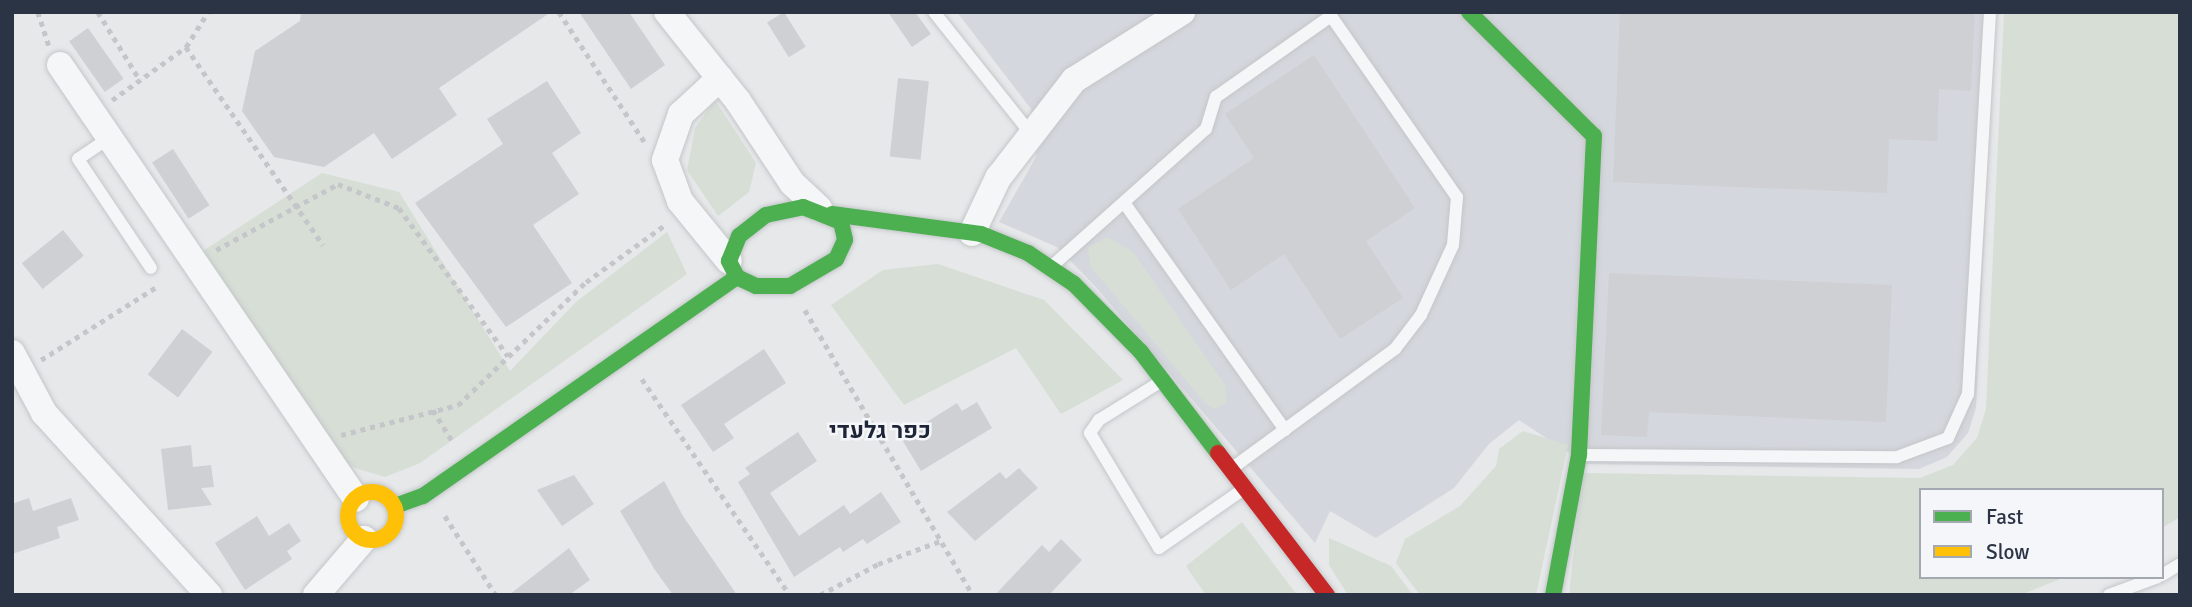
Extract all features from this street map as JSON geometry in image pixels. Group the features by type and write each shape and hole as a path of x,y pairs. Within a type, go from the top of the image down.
{"street":[{"path":"667,12 720,78 772,152 825,211 845,240 817,275"},
{"path":"972,233 998,178 1074,80 1182,12"},
{"path":"1469,12 1594,136 1579,454 1553,595"},
{"path":"60,65 356,499"},
{"path":"720,78 672,128 665,160 669,179 686,209 733,269 756,286 790,286 861,253"},
{"path":"758,220 773,194 772,152"},
{"path":"395,506 430,492 625,356 733,269 738,236 758,220 785,209 825,211 972,233 1051,267 1104,311 1164,380 1327,595"},
{"path":"895,240 932,229"},
{"path":"17,363 44,413 93,472 209,595"},
{"path":"356,499 377,493 395,506"},
{"path":"356,499 348,519 364,539"},
{"path":"316,595 364,539 392,531 395,506"}],"lane":[{"path":"934,12 1031,134"},
{"path":"1579,454 1896,457 1948,438 1968,394 1990,12"},
{"path":"1051,267 1125,204 1206,129 1216,97 1331,16 1457,197 1452,245 1421,315 1395,349 1231,469"},
{"path":"109,138 78,159 151,268"},
{"path":"1125,204 1285,430"},
{"path":"1164,380 1099,420 1090,433 1159,548 1245,487"},
{"path":"2164,574 2180,564"},
{"path":"2109,595 2152,579"}],"path":[{"path":"38,12 60,65"},
{"path":"98,12 140,80"},
{"path":"93,114 186,47 208,12"},
{"path":"559,12 669,179"},
{"path":"186,47 323,245"},
{"path":"17,363 295,205 338,184 399,208 508,356"},
{"path":"316,442 458,405 586,282 686,209"},
{"path":"790,286 943,540 973,595"},
{"path":"625,356 790,595"},
{"path":"430,492 496,595"},
{"path":"820,595 878,564 943,540"}],"shaded area":[{"path":"957,12 1995,12 1976,408 1968,433 1947,457 1919,469 1585,464 1519,420 1489,444 1454,488 1376,538 1330,511 1315,543 1095,286 1057,247 999,222 1036,157 1031,109"},
{"path":"2004,12 2180,12 2180,517 2164,527 2164,488 1919,488 1919,579 2060,579 2020,595 1569,595 1582,473 1920,478 1953,465 1977,438 1986,409"},
{"path":"715,100 756,163 749,192 718,216 687,170 695,128"},
{"path":"322,173 399,192 510,371 576,302 667,232 687,274 420,463 385,477 348,466 203,251"},
{"path":"1108,237 1134,253 1225,385 1227,403 1214,409 1205,403 1090,266 1088,247"},
{"path":"938,264 1044,300 1123,380 1061,414 1016,348 904,405 831,305 883,270"},
{"path":"1523,431 1568,445 1536,595 1420,595 1396,563 1405,539 1460,506 1496,466 1499,449"},
{"path":"1242,522 1297,595 1206,595 1186,566"},
{"path":"1329,538 1391,566 1413,595 1348,595 1329,565"}],"building":[{"path":"301,12 551,12 439,88 457,115 392,159 374,133 324,167 274,157 242,111 255,51 300,21"},
{"path":"579,12 629,12 665,65 631,89"},
{"path":"784,12 806,47 789,57 767,23"},
{"path":"888,12 915,12 931,34 912,47"},
{"path":"1620,12 1975,12 1971,91 1939,89 1937,141 1889,139 1887,193 1613,182"},
{"path":"88,28 124,79 105,92 69,41"},
{"path":"1314,55 1415,208 1366,241 1403,298 1340,339 1284,254 1231,290 1178,209 1254,158 1225,114"},
{"path":"898,78 929,81 921,160 890,157"},
{"path":"547,81 581,133 552,153 579,194 533,225 572,283 506,327 415,203 503,144 487,119"},
{"path":"173,149 209,205 189,219 152,163"},
{"path":"63,230 84,256 43,289 22,263"},
{"path":"1609,273 1892,285 1886,422 1649,412 1647,437 1601,435"},
{"path":"182,329 212,352 178,397 148,375"},
{"path":"764,349 786,383 724,424 734,438 713,452 681,405"},
{"path":"977,402 992,428 921,471 901,438 957,403 962,411"},
{"path":"798,432 817,461 770,493 799,536 844,505 850,514 881,492 901,522 867,544 863,539 843,552 840,547 794,577 738,482 750,474 745,468"},
{"path":"191,445 193,467 211,465 214,487 201,488 212,505 168,510 161,449"},
{"path":"1019,468 1038,488 975,541 947,512 1000,472 1006,479"},
{"path":"574,475 594,504 562,526 537,490"},
{"path":"664,481 683,516 737,595 673,595 655,570 620,511"},
{"path":"29,498 33,511 71,498 79,520 57,527 60,538 12,554 12,504"},
{"path":"257,516 269,536 289,523 301,541 287,551 292,559 245,590 215,543"},
{"path":"1061,539 1082,560 1049,595 995,595 1042,545 1049,552"},
{"path":"569,548 590,580 569,595 509,595"}],"traffic: fast":[{"path":"1469,12 1594,136 1579,455 1553,595"},
{"path":"803,207 841,222 845,240 836,259 790,286 756,286 737,277 729,261 739,236 766,215 803,207"},
{"path":"832,214 981,234 1028,253 1074,284 1141,352 1218,453"},
{"path":"395,506 423,496 737,277"}],"traffic: slow":[{"path":"372,492 389,499 396,516 389,533 372,540 355,533 348,516 355,499 372,492"}],"traffic: jam":[{"path":"1218,453 1327,595"}],"district":[{"name":"כפר גלעדי","path":"880,431"}]}
